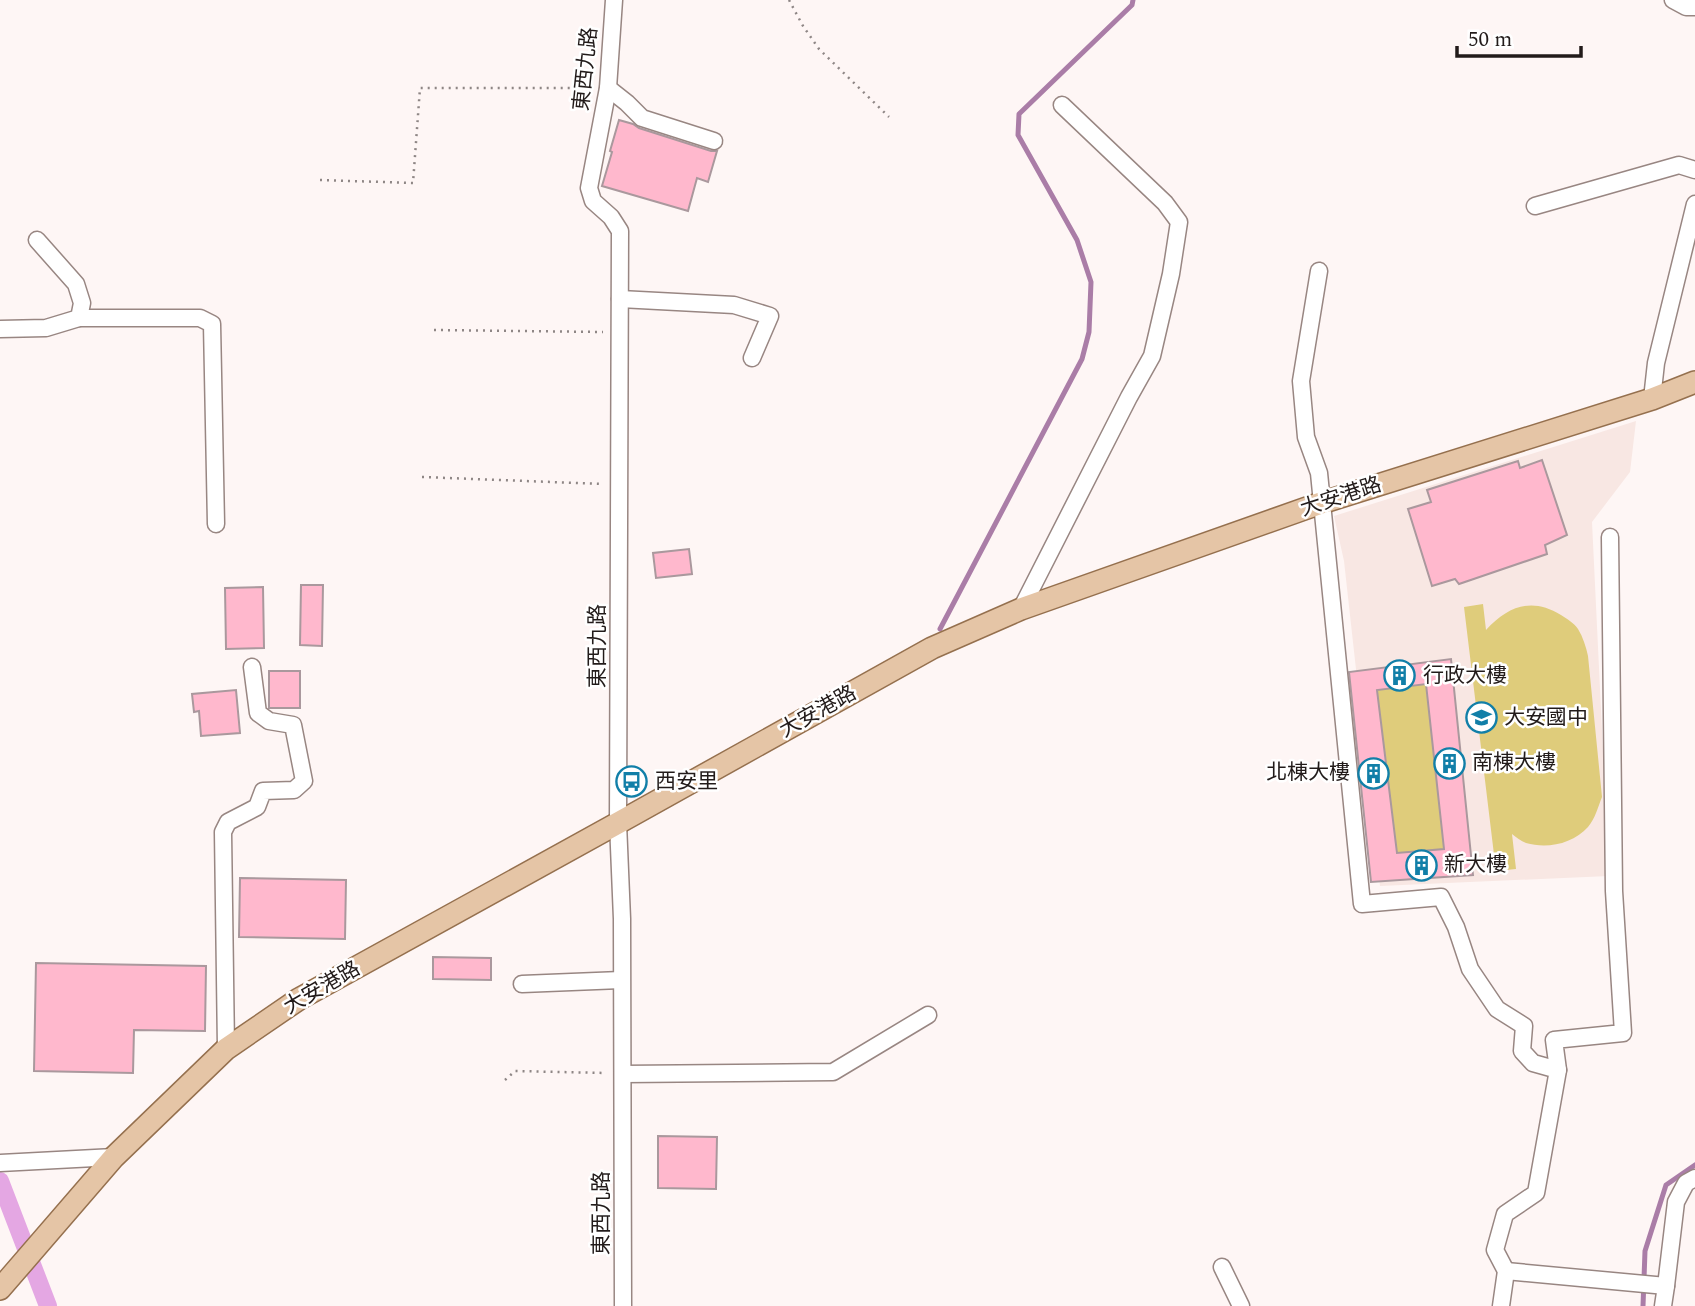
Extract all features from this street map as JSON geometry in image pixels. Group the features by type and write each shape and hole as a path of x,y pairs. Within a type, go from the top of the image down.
{"main road":[{"name":"大安港路","path":"6,1283 114,1157 226,1049 299,999 932,648 1021,609 1321,503 1695,382"}],"street":[{"name":"東西九路","path":"614,0 608,88 589,188 593,201 611,217 620,230 618,824 622,919 623,1306"},
{"path":"608,88 642,118 714,141"},
{"path":"1021,609 1152,356 1171,274 1179,222 1166,203 1062,105"},
{"path":"1535,206 1679,165 1695,170"},
{"path":"1651,398 1656,363 1695,204"},
{"path":"37,240 76,284 82,303 79,318"},
{"path":"1319,271 1301,381 1306,436 1319,473 1362,904 1441,897 1456,927 1470,968 1497,1009 1524,1026 1522,1051 1532,1062 1558,1070"},
{"path":"620,299 734,305 771,316 752,358"},
{"path":"0,329 46,328 79,318 200,318 212,324 216,524"},
{"path":"1501,1306 1506,1271 1495,1250 1505,1213 1536,1193 1558,1070 1554,1040 1623,1033 1614,891 1609,537"},
{"path":"226,1049 223,832 228,822 257,807 263,791 294,790 304,780 293,725 269,721 258,713 252,667"},
{"path":"522,984 621,980"},
{"path":"623,1074 833,1072 928,1015"},
{"path":"0,1163 114,1157"},
{"path":"1663,1306 1662,1286 1676,1202 1686,1183 1695,1178"},
{"path":"1222,1267 1241,1306"},
{"path":"1506,1271 1662,1286"}],"path":[{"path":"789,0 819,49 889,117"},
{"path":"320,180 413,183 420,88 608,88"},
{"path":"434,330 621,332"},
{"path":"422,477 620,485"},
{"path":"505,1080 515,1071 623,1074"}],"shaded area":[{"name":"大安國中","path":"1636,421 1630,472 1592,522 1609,876 1380,886 1344,561 1334,516"},
{"path":"1483,604 1486,630 1512,610 1530,606 1550,609 1578,629 1588,656 1602,797 1588,827 1575,838 1559,844 1534,845 1512,834 1516,869 1496,871 1464,607"},
{"path":"1427,684 1444,845 1443,849 1396,853 1377,690"}],"building":[{"path":"619,120 717,151 708,182 697,178 688,211 602,186"},
{"path":"1542,460 1567,535 1545,545 1547,554 1459,584 1455,579 1432,586 1408,509 1431,502 1427,490 1518,461 1520,468"},
{"path":"689,549 692,574 656,578 653,553"},
{"path":"301,585 323,585 322,646 300,645"},
{"path":"263,587 264,648 226,649 225,588"},
{"path":"1451,659 1473,875 1371,882 1349,672","holes":["1426,684 1444,849 1397,853 1377,690"]},
{"path":"269,671 300,671 300,708 269,708"},
{"path":"236,690 240,733 201,736 199,711 194,712 192,694"},
{"path":"240,878 346,880 345,939 239,937"},
{"path":"433,957 491,958 491,980 433,979"},
{"path":"36,963 206,966 205,1031 134,1030 133,1073 34,1071"},
{"path":"658,1136 717,1137 716,1189 658,1188"}],"waterway":[{"path":"940,629 1082,359 1089,332 1091,282 1077,240 1018,135 1019,114 1132,5 1133,0"},
{"path":"1643,1306 1645,1251 1666,1185 1695,1165"},
{"path":"0,1181 48,1306"}],"place":[{"name":"行政大樓","path":"1400,676"},
{"name":"大安國中","path":"1481,718"},
{"name":"南棟大樓","path":"1449,763"},
{"name":"北棟大樓","path":"1373,773"},
{"name":"西安里","path":"632,782"},
{"name":"新大樓","path":"1421,865"}]}
